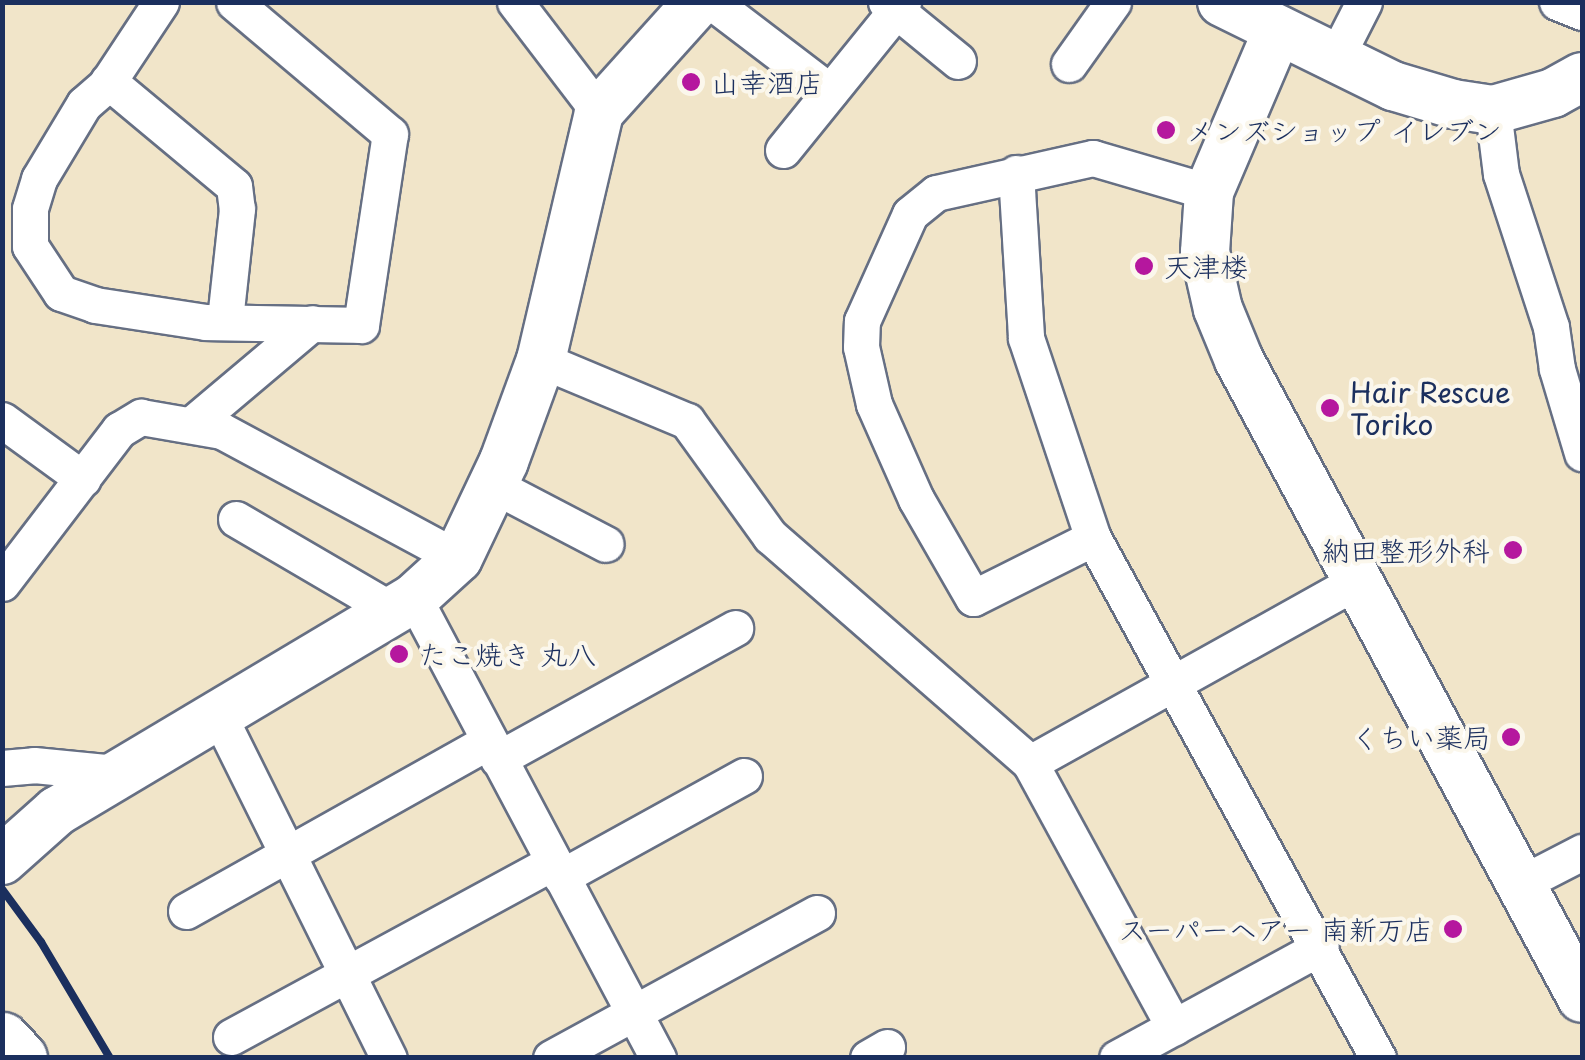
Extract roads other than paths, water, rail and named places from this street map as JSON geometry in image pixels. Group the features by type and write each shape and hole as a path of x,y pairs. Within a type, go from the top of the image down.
{"main road":[{"path":"2,1040 19,1058"}],"street":[{"path":"161,2 108,81 84,104 40,179 30,209 30,246 60,293 94,305 206,322 225,319 361,324 390,134 234,2"},
{"path":"515,2 599,112"},
{"path":"2,860 57,811 403,604 458,558 494,484 542,360 599,112 698,2"},
{"path":"712,2 830,92"},
{"path":"1069,64 1113,2"},
{"path":"1222,2 1393,86 1493,110 1553,93 1582,77"},
{"path":"1335,59 1364,2"},
{"path":"1557,2 1582,12"},
{"path":"783,150 895,5 958,61"},
{"path":"1278,30 1227,141 1209,192 1205,252 1218,308 1239,360 1356,582 1582,998"},
{"path":"108,81 234,186 237,209 225,319"},
{"path":"1493,110 1501,174 1551,327 1570,366 1582,453"},
{"path":"1094,538 974,598 916,499 874,404 861,347 862,321 910,214 936,193 1093,158 1209,192"},
{"path":"1016,173 1026,338 1094,538 1322,947 1378,1058"},
{"path":"191,426 312,322"},
{"path":"542,360 687,421 770,536 1030,763 1174,1027"},
{"path":"2,583 119,430 141,417 222,431 458,558"},
{"path":"2,420 82,479"},
{"path":"494,484 606,544"},
{"path":"236,520 403,604 494,750 658,1058"},
{"path":"1030,763 1356,582"},
{"path":"186,911 288,854 735,628"},
{"path":"219,716 389,1058"},
{"path":"2,768 34,765 116,773"},
{"path":"230,1038 347,974 744,776"},
{"path":"1520,884 1582,852"},
{"path":"551,1058 816,913"},
{"path":"1117,1058 1322,947"}],"railway":[{"path":"2,889 41,942 110,1058"}],"place":[{"name":"山幸酒店","path":"691,82"},
{"name":"メンズショップ イレブン","path":"1166,130"},
{"name":"天津楼","path":"1144,266"},
{"name":"Hair Rescue Toriko","path":"1330,408"},
{"name":"納田整形外科","path":"1513,550"},
{"name":"たこ焼き 丸八","path":"399,654"},
{"name":"くちい薬局","path":"1511,737"},
{"name":"スーパーヘアー 南新万店","path":"1453,929"}]}
